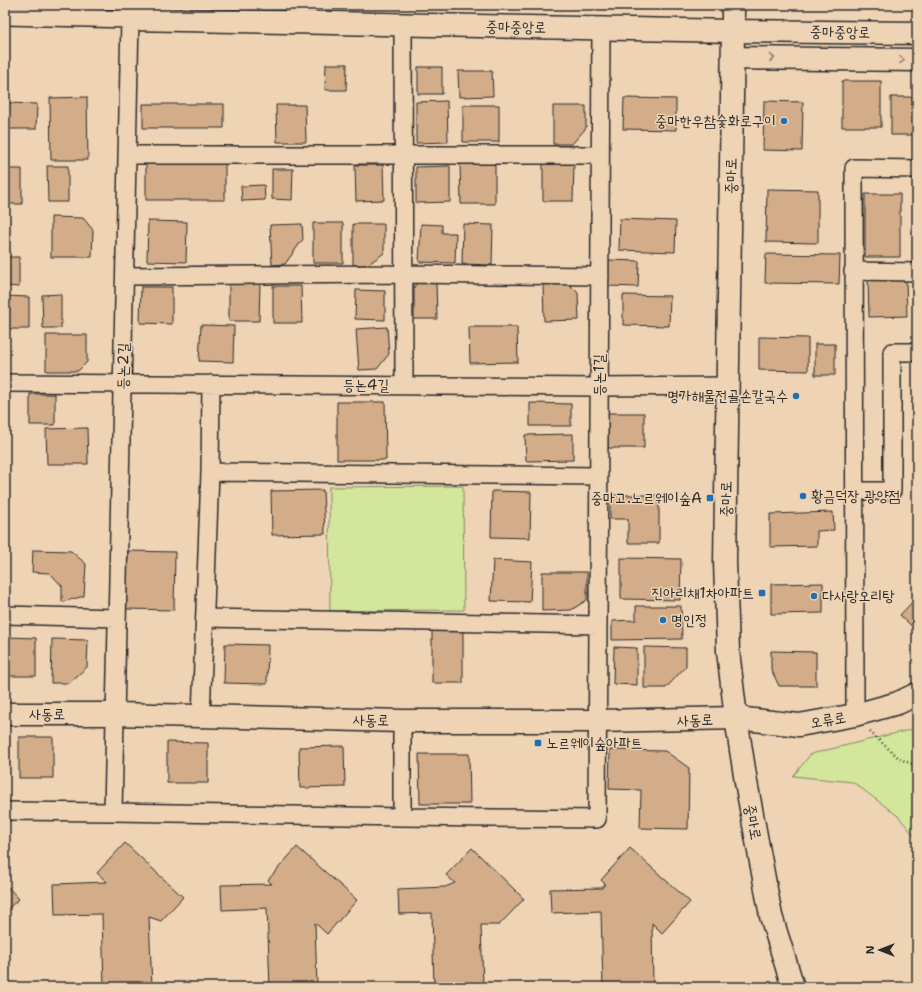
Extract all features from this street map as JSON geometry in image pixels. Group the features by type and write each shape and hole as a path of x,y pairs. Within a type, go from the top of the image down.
{"street":[{"name":"중마로","path":"733,5 725,565 728,651 746,782 771,916 794,987"},
{"name":"중마중앙로","path":"130,12 403,24 733,31 917,33"},
{"path":"5,16 130,12"},
{"name":"등논2길","path":"113,812 130,12"},
{"path":"403,24 404,385"},
{"name":"등논1길","path":"402,818 597,818 601,28"},
{"name":"중마중앙로","path":"733,58 917,60"},
{"path":"127,154 600,154"},
{"path":"855,716 854,168 917,169"},
{"path":"853,271 917,272"},
{"path":"125,276 404,274 600,276"},
{"path":"854,491 892,491 892,352 917,352"},
{"name":"등논4길","path":"5,382 599,387 728,386"},
{"path":"201,717 210,472 211,384"},
{"path":"210,472 599,476"},
{"path":"5,615 117,618"},
{"path":"205,618 598,625"},
{"name":"오류로","path":"736,718 799,725 855,716 898,703 917,694"},
{"name":"사동로","path":"5,714 115,714 402,721 598,721 736,718"},
{"path":"5,811 402,818 402,721"}],"path":[{"path":"855,716 900,759 917,766"}],"green space":[{"path":"463,486 464,610 330,611 329,487"},
{"path":"917,728 917,839 898,816 853,782 793,776 811,754"}],"building":[{"path":"326,64 347,64 346,90 325,90"},
{"path":"418,67 442,67 442,94 418,94"},
{"path":"458,71 492,71 493,96 459,97"},
{"path":"842,81 881,81 881,127 842,127"},
{"path":"87,97 88,160 51,160 50,98"},
{"path":"891,97 917,97 917,135 891,135"},
{"path":"624,98 676,99 676,130 623,129"},
{"path":"447,101 448,142 416,143 416,102"},
{"path":"764,101 803,102 802,151 763,150"},
{"path":"5,103 37,104 36,129 5,129"},
{"path":"143,104 224,104 224,128 143,128"},
{"path":"276,105 305,105 306,142 277,142"},
{"path":"463,105 499,105 499,142 463,142"},
{"path":"553,106 586,106 586,128 572,144 553,144"},
{"path":"495,161 495,204 461,204 460,162"},
{"path":"146,163 225,163 225,200 146,200"},
{"path":"543,163 574,163 573,201 543,201"},
{"path":"355,165 383,165 384,200 356,201"},
{"path":"47,166 68,166 68,202 48,202"},
{"path":"450,166 450,202 416,203 416,167"},
{"path":"5,169 22,169 22,204 5,204"},
{"path":"272,169 293,169 292,200 272,199"},
{"path":"264,185 265,200 242,201 241,186"},
{"path":"767,189 818,190 818,243 766,242"},
{"path":"865,194 900,194 900,257 865,257"},
{"path":"51,217 83,218 93,230 92,257 51,257"},
{"path":"620,219 676,221 675,252 619,250"},
{"path":"148,221 187,222 186,262 147,261"},
{"path":"313,223 343,223 343,263 313,263"},
{"path":"302,224 303,239 285,264 272,265 270,225"},
{"path":"353,224 384,224 384,253 367,265 353,265"},
{"path":"421,224 442,225 442,233 456,233 455,263 419,262"},
{"path":"463,224 493,225 492,265 462,264"},
{"path":"766,254 840,255 839,284 765,283"},
{"path":"5,257 19,257 19,287 5,286"},
{"path":"608,260 639,261 638,287 608,286"},
{"path":"906,279 907,316 869,317 868,280"},
{"path":"436,281 437,319 414,319 414,287 418,282"},
{"path":"229,282 260,283 259,321 229,321"},
{"path":"543,282 567,282 578,293 579,320 544,321"},
{"path":"273,286 301,286 302,323 273,323"},
{"path":"141,287 172,287 172,324 140,323"},
{"path":"356,290 385,291 385,320 355,319"},
{"path":"61,294 61,328 43,328 42,295"},
{"path":"623,295 670,296 669,326 623,325"},
{"path":"5,296 29,297 29,329 5,329"},
{"path":"201,325 234,326 233,362 199,361"},
{"path":"387,327 389,354 377,369 359,370 356,329"},
{"path":"469,327 517,327 518,362 470,363"},
{"path":"46,335 87,335 87,362 78,371 46,371"},
{"path":"759,337 808,338 808,371 759,370"},
{"path":"815,344 835,344 835,375 815,375"},
{"path":"30,394 55,394 55,425 30,425"},
{"path":"337,402 385,402 386,460 337,460"},
{"path":"530,403 571,404 571,426 530,426"},
{"path":"608,413 644,413 644,448 608,448"},
{"path":"87,428 88,464 47,464 46,429"},
{"path":"573,434 573,460 526,461 525,435"},
{"path":"6,444 6,481 5,481"},
{"path":"323,490 325,534 272,535 271,491"},
{"path":"492,491 531,492 530,538 491,537"},
{"path":"610,495 659,495 659,543 628,543 628,519 610,519"},
{"path":"833,512 834,530 817,531 817,546 770,547 770,514"},
{"path":"33,550 71,551 86,564 84,596 62,602 62,586 50,573 32,572"},
{"path":"128,551 175,552 174,610 126,609"},
{"path":"621,558 681,559 680,600 621,599"},
{"path":"493,560 532,562 530,602 491,601"},
{"path":"542,572 587,572 587,600 571,610 542,611"},
{"path":"823,583 823,613 771,614 771,584"},
{"path":"917,597 917,631 900,615"},
{"path":"636,606 681,606 682,639 612,640 612,621 636,620"},
{"path":"432,630 463,630 463,683 432,683"},
{"path":"7,637 36,638 36,676 6,676"},
{"path":"52,639 88,640 87,667 69,683 51,683"},
{"path":"225,644 268,645 267,684 224,683"},
{"path":"614,647 637,648 637,685 613,684"},
{"path":"644,647 686,648 686,666 666,688 644,688"},
{"path":"771,651 816,652 816,686 779,686 771,669"},
{"path":"19,737 53,737 53,778 19,778"},
{"path":"167,742 208,743 208,783 167,783"},
{"path":"344,746 345,787 300,788 299,747"},
{"path":"610,750 665,751 689,768 688,829 640,828 641,790 609,789"},
{"path":"419,754 469,754 470,804 420,804"},
{"path":"125,843 183,897 161,921 149,917 152,987 104,987 102,914 55,915 54,884 107,882 97,873"},
{"path":"297,847 357,900 327,934 315,923 317,987 270,987 267,908 222,910 221,885 272,884 268,880"},
{"path":"472,848 524,899 499,925 481,925 483,987 434,987 432,913 399,914 398,889 445,887 455,883 446,875"},
{"path":"630,848 690,902 662,933 652,923 653,987 603,987 601,911 551,913 550,889 602,888 605,884 601,880"},
{"path":"5,884 19,899 5,911"}],"place":[{"name":"중마한우참숯화로구이","path":"784,121"},
{"name":"명가해물전골손칼국수","path":"796,396"},
{"name":"황금덕장 광양점","path":"803,496"},
{"name":"중마고.노르웨이숲A","path":"710,498"},
{"name":"진아리채1차아파트","path":"762,593"},
{"name":"다사랑오리탕","path":"814,596"},
{"name":"명인정","path":"663,620"},
{"name":"노르웨이숲아파트","path":"538,743"}]}
